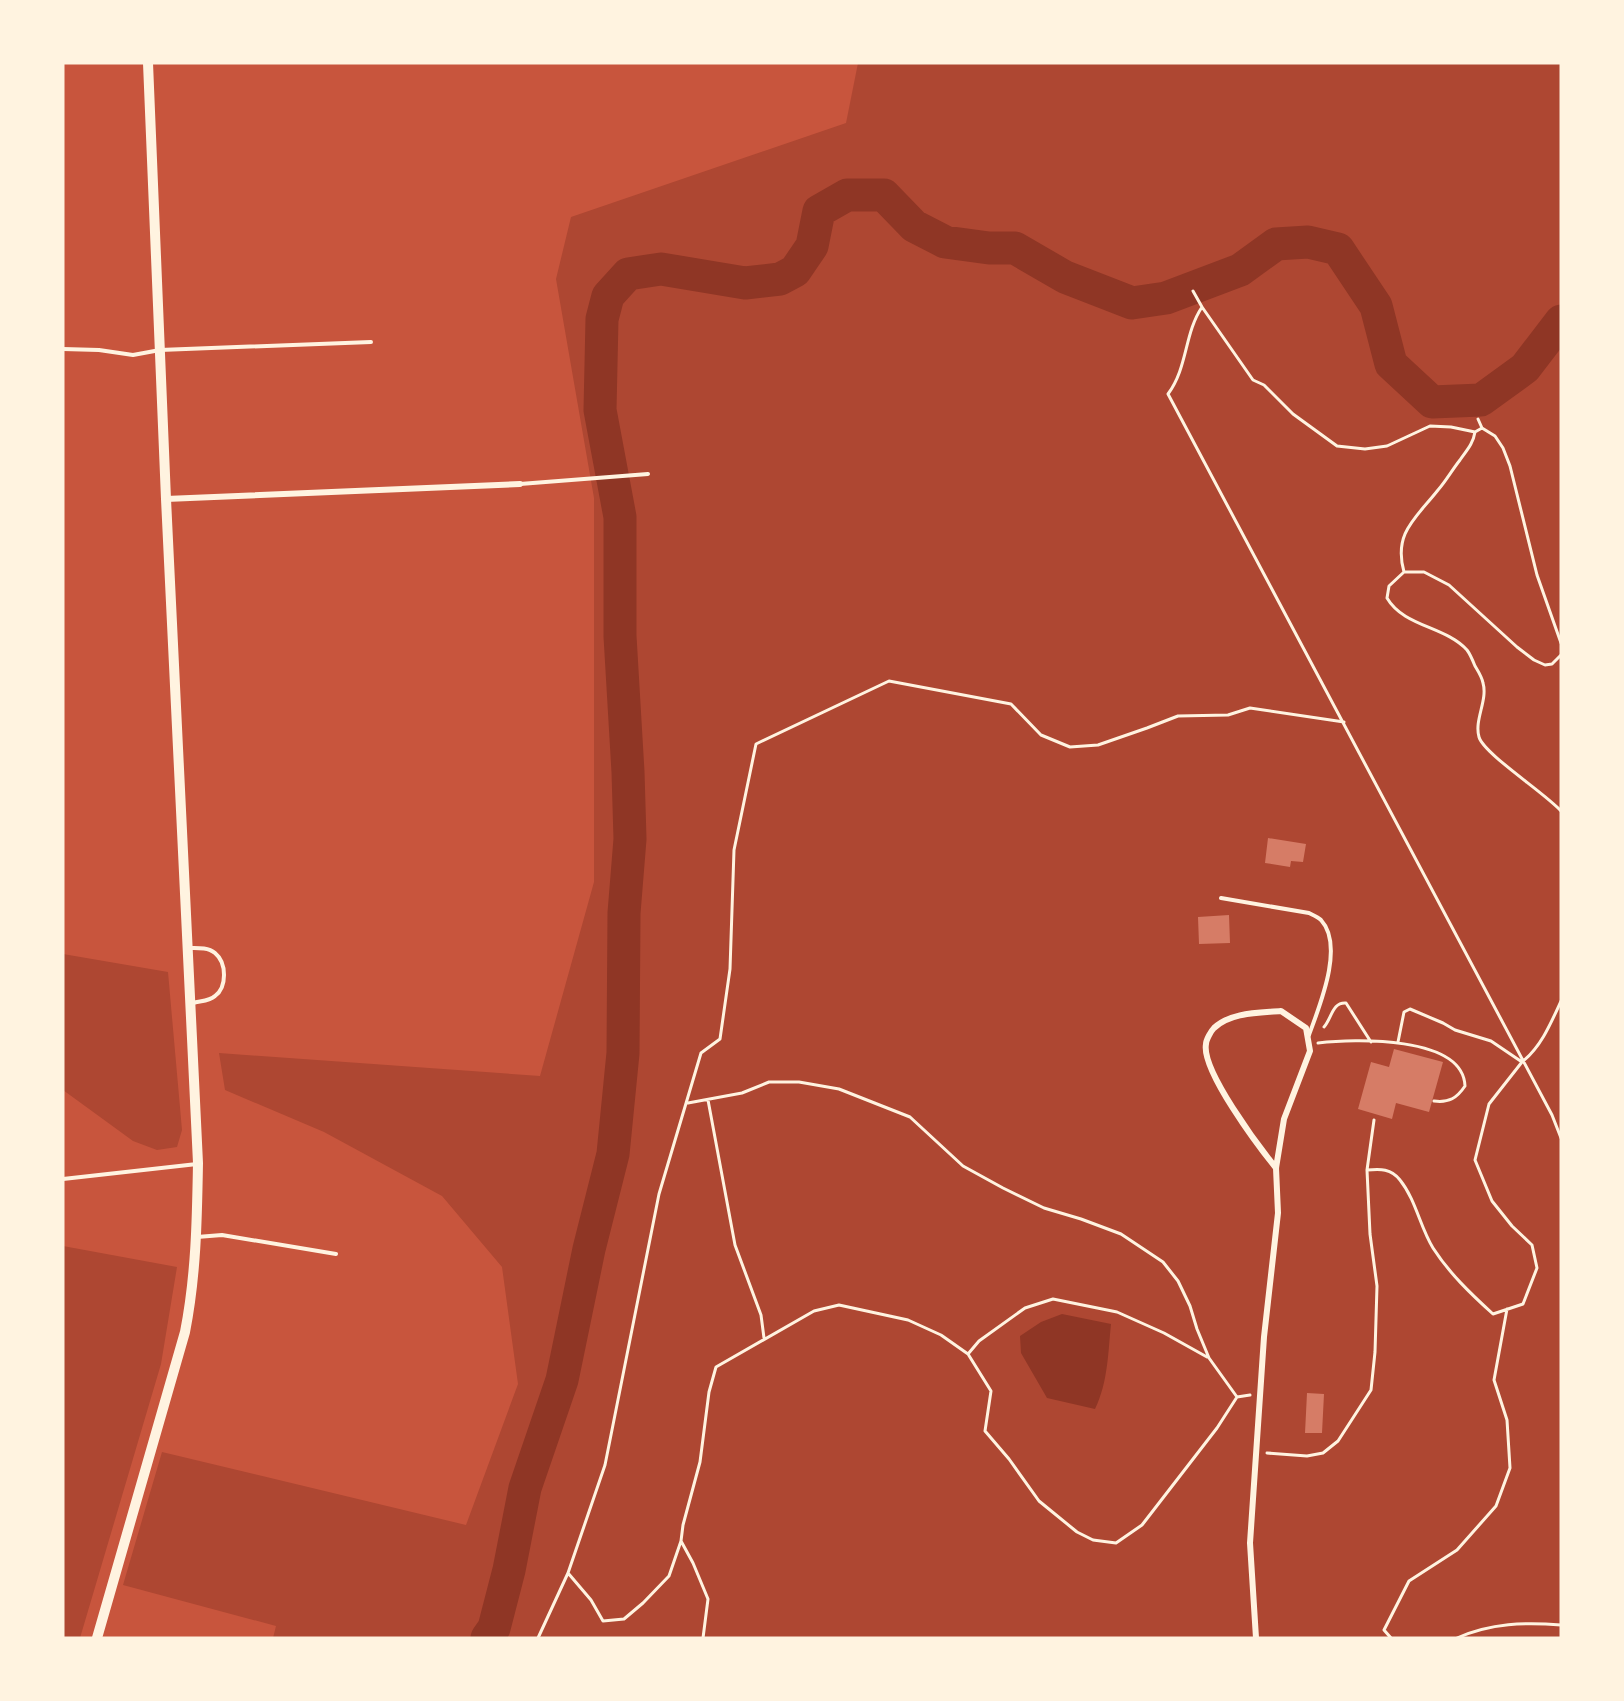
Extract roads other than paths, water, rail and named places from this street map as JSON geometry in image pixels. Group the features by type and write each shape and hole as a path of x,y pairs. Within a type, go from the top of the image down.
{"street":[{"path":"97,1638 185,1332 192,1298 197,1238 198,1163 186,948 148,63"},
{"path":"166,499 520,484"},
{"path":"1256,1638 1250,1543 1260,1393 1278,1213 1276,1168 1284,1119 1310,1051 1306,1028 1281,1011 1233,1018 1214,1029 1205,1045 1209,1063 1224,1091 1247,1130 1276,1168"}],"lane":[{"path":"63,350 99,350 133,355 160,350 371,342"},
{"path":"520,484 648,474"},
{"path":"1221,898 1309,913 1321,920 1329,934 1330,961 1323,994 1308,1041"},
{"path":"186,948 206,948 216,954 223,965 224,979 221,990 214,998 189,1004"},
{"path":"63,1179 198,1163"},
{"path":"197,1238 222,1235 336,1254"}],"waterway":[{"path":"487,1638 494,1628 509,1570 525,1488 562,1380 589,1249 613,1154 623,1053 624,913 630,839 620,636 620,517 600,410 602,319 608,296 628,274 661,269 745,283 780,279 795,271 812,246 819,211 847,195 884,195 914,226 945,242 989,248 1015,248 1065,277 1132,303 1166,298 1240,270 1276,244 1308,242 1338,249 1376,306 1391,364 1432,402 1481,400 1525,368 1561,321"}]}
